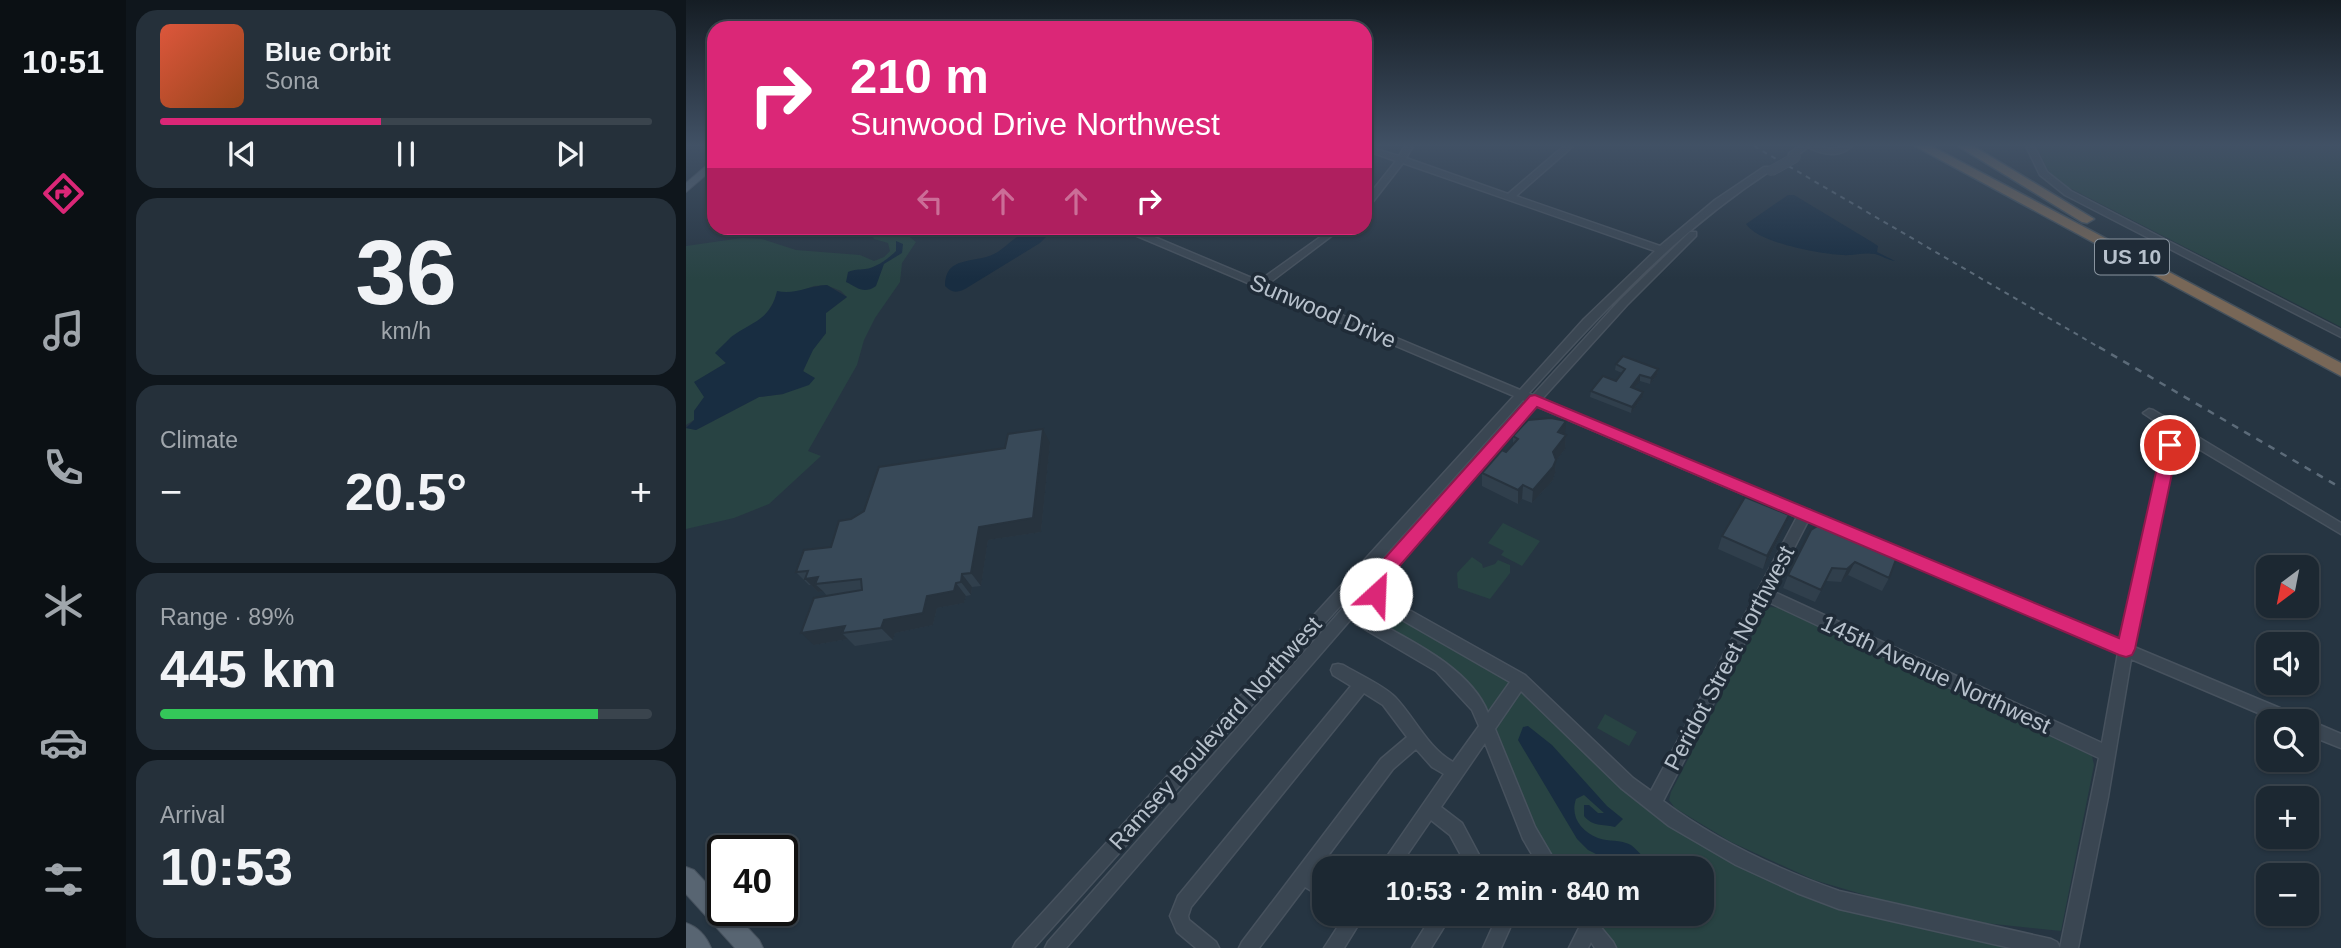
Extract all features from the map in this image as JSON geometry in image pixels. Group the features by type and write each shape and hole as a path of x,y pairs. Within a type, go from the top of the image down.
{"highway":[{"path":"1988,190 2278,337"},
{"name":"US 10","path":"2004,190 2341,370"},
{"name":"US 10","path":"2017,190 2341,362"},
{"path":"2039,190 2221,298"}],"main road":[{"path":"686,878 751,948"},
{"path":"686,934 699,948"}],"street":[{"path":"1490,190 1662,250"},
{"path":"1510,197 1518,190"},
{"name":"Ramsey Boulevard Northwest","path":"1022,948 1520,393 1627,281 1712,208 1739,190"},
{"name":"Ramsey Boulevard Northwest","path":"1054,948 1535,400 1654,270 1743,190"},
{"path":"2064,190 2341,334"},
{"name":"Sunwood Drive","path":"1143,235 1520,393"},
{"path":"1261,284 1328,235"},
{"path":"1520,393 2266,709"},
{"path":"2149,413 2341,529"},
{"path":"2069,948 2126,649 2174,428"},
{"path":"1434,489 1433,501 1350,593 1347,600 1350,610 1361,620 1441,666 1478,706 1529,833 1543,856"},
{"name":"Peridot Street Northwest","path":"1653,803 1806,513"},
{"path":"1374,583 1376,594 1381,601 1520,680 1601,761 1653,803 1706,839 1802,887 1879,910 2051,948"},
{"name":"145th Avenue Northwest","path":"1764,594 2108,754"},
{"path":"1338,670 1388,700 1438,762 1455,772"},
{"path":"1397,856 1520,680"},
{"path":"1206,945 1183,926 1179,916 1184,902 1362,684"},
{"path":"2319,732 2341,741"},
{"path":"1248,948 1387,764 1418,738"},
{"path":"1430,809 1456,829 1471,856"},
{"path":"1304,876 1312,881"},
{"path":"1333,948 1348,926"},
{"path":"1421,948 1435,926"},
{"path":"1492,948 1501,926"},
{"path":"1578,948 1583,926"},
{"path":"1589,926 1607,948"}],"green space":[{"path":"2074,190 2341,190 2341,327"},
{"path":"872,235 907,235 916,242 902,263 900,282 875,318 864,340 857,365 808,451 821,456 769,504 734,518 686,529 686,428 696,430 759,397 783,394 803,372 812,350 826,333 826,313 847,297 841,291 826,285 814,286 775,300 763,319 732,337 716,353 726,363 695,382 705,397 694,411 694,420 686,425 686,246 742,238 762,239 796,250 860,255 874,261 890,251 888,243 874,239"},
{"path":"1503,523 1540,541 1522,566 1501,555 1504,551 1488,543"},
{"path":"1472,557 1482,564 1483,568 1495,564 1498,560 1510,565 1510,573 1490,599 1458,588 1457,573"},
{"path":"1373,599 1500,674 1727,856 2022,948 1615,948 1597,926 1714,926 1714,856 1549,856 1532,825 1482,706 1366,617 1364,607"},
{"path":"1779,608 2092,756 2094,765 2061,931 1975,922 1892,903 1814,880 1731,842 1675,808 1669,800 1671,792 1766,609"},
{"path":"1605,714 1637,732 1629,746 1597,728"}],"water":[{"path":"1788,195 1794,195 1872,242 1878,246 1877,252 1895,261 1867,253 1846,255 1805,250 1763,237 1746,224"},
{"path":"1048,235 1040,243 965,289 954,292 945,286 946,276 955,265 994,254 1017,237"},
{"path":"896,241 903,244 902,253 884,264 876,286 864,290 846,282 848,272 874,267 890,257 896,251"},
{"path":"827,285 847,297 826,313 826,333 813,350 803,371 815,378 809,385 783,394 759,397 696,430 686,428 694,420 694,411 704,397 694,382 726,363 715,353 731,337 765,315 777,291 790,292"},
{"path":"1528,726 1552,745 1607,806 1623,819 1615,827 1591,822 1584,816 1584,805 1589,805 1598,813 1604,813 1584,795 1576,799 1578,823 1598,838 1631,845 1642,856 1600,856 1588,850 1577,839 1518,740 1523,727"}],"building":[{"path":"1623,356 1658,369 1651,378 1640,375 1631,387 1643,392 1632,407 1591,391 1603,376 1616,381 1625,369 1616,364"},
{"path":"1551,418 1566,421 1558,432 1566,435 1553,452 1556,460 1553,467 1533,490 1523,485 1518,490 1482,473 1502,450 1506,452 1518,439 1513,436 1528,420"},
{"path":"1043,429 1033,518 979,527 971,573 962,574 961,582 956,583 954,591 927,596 923,613 884,620 881,628 842,633 845,626 801,633 814,598 862,590 861,579 815,584 818,577 805,579 808,571 796,572 804,550 831,547 839,521 851,519 864,511 879,467 1005,448 1008,434"},
{"path":"1745,497 1789,515 1767,556 1722,536"},
{"path":"1819,525 1834,527 1836,531 1841,530 1898,554 1889,578 1855,562 1847,569 1832,568 1821,590 1788,575 1811,530"}],"railway":[{"path":"1830,190 2102,349"},
{"path":"2099,347 2341,488"}],"route":[{"path":"1376,594 1374,583 1535,400 2126,649 2170,445"}]}
